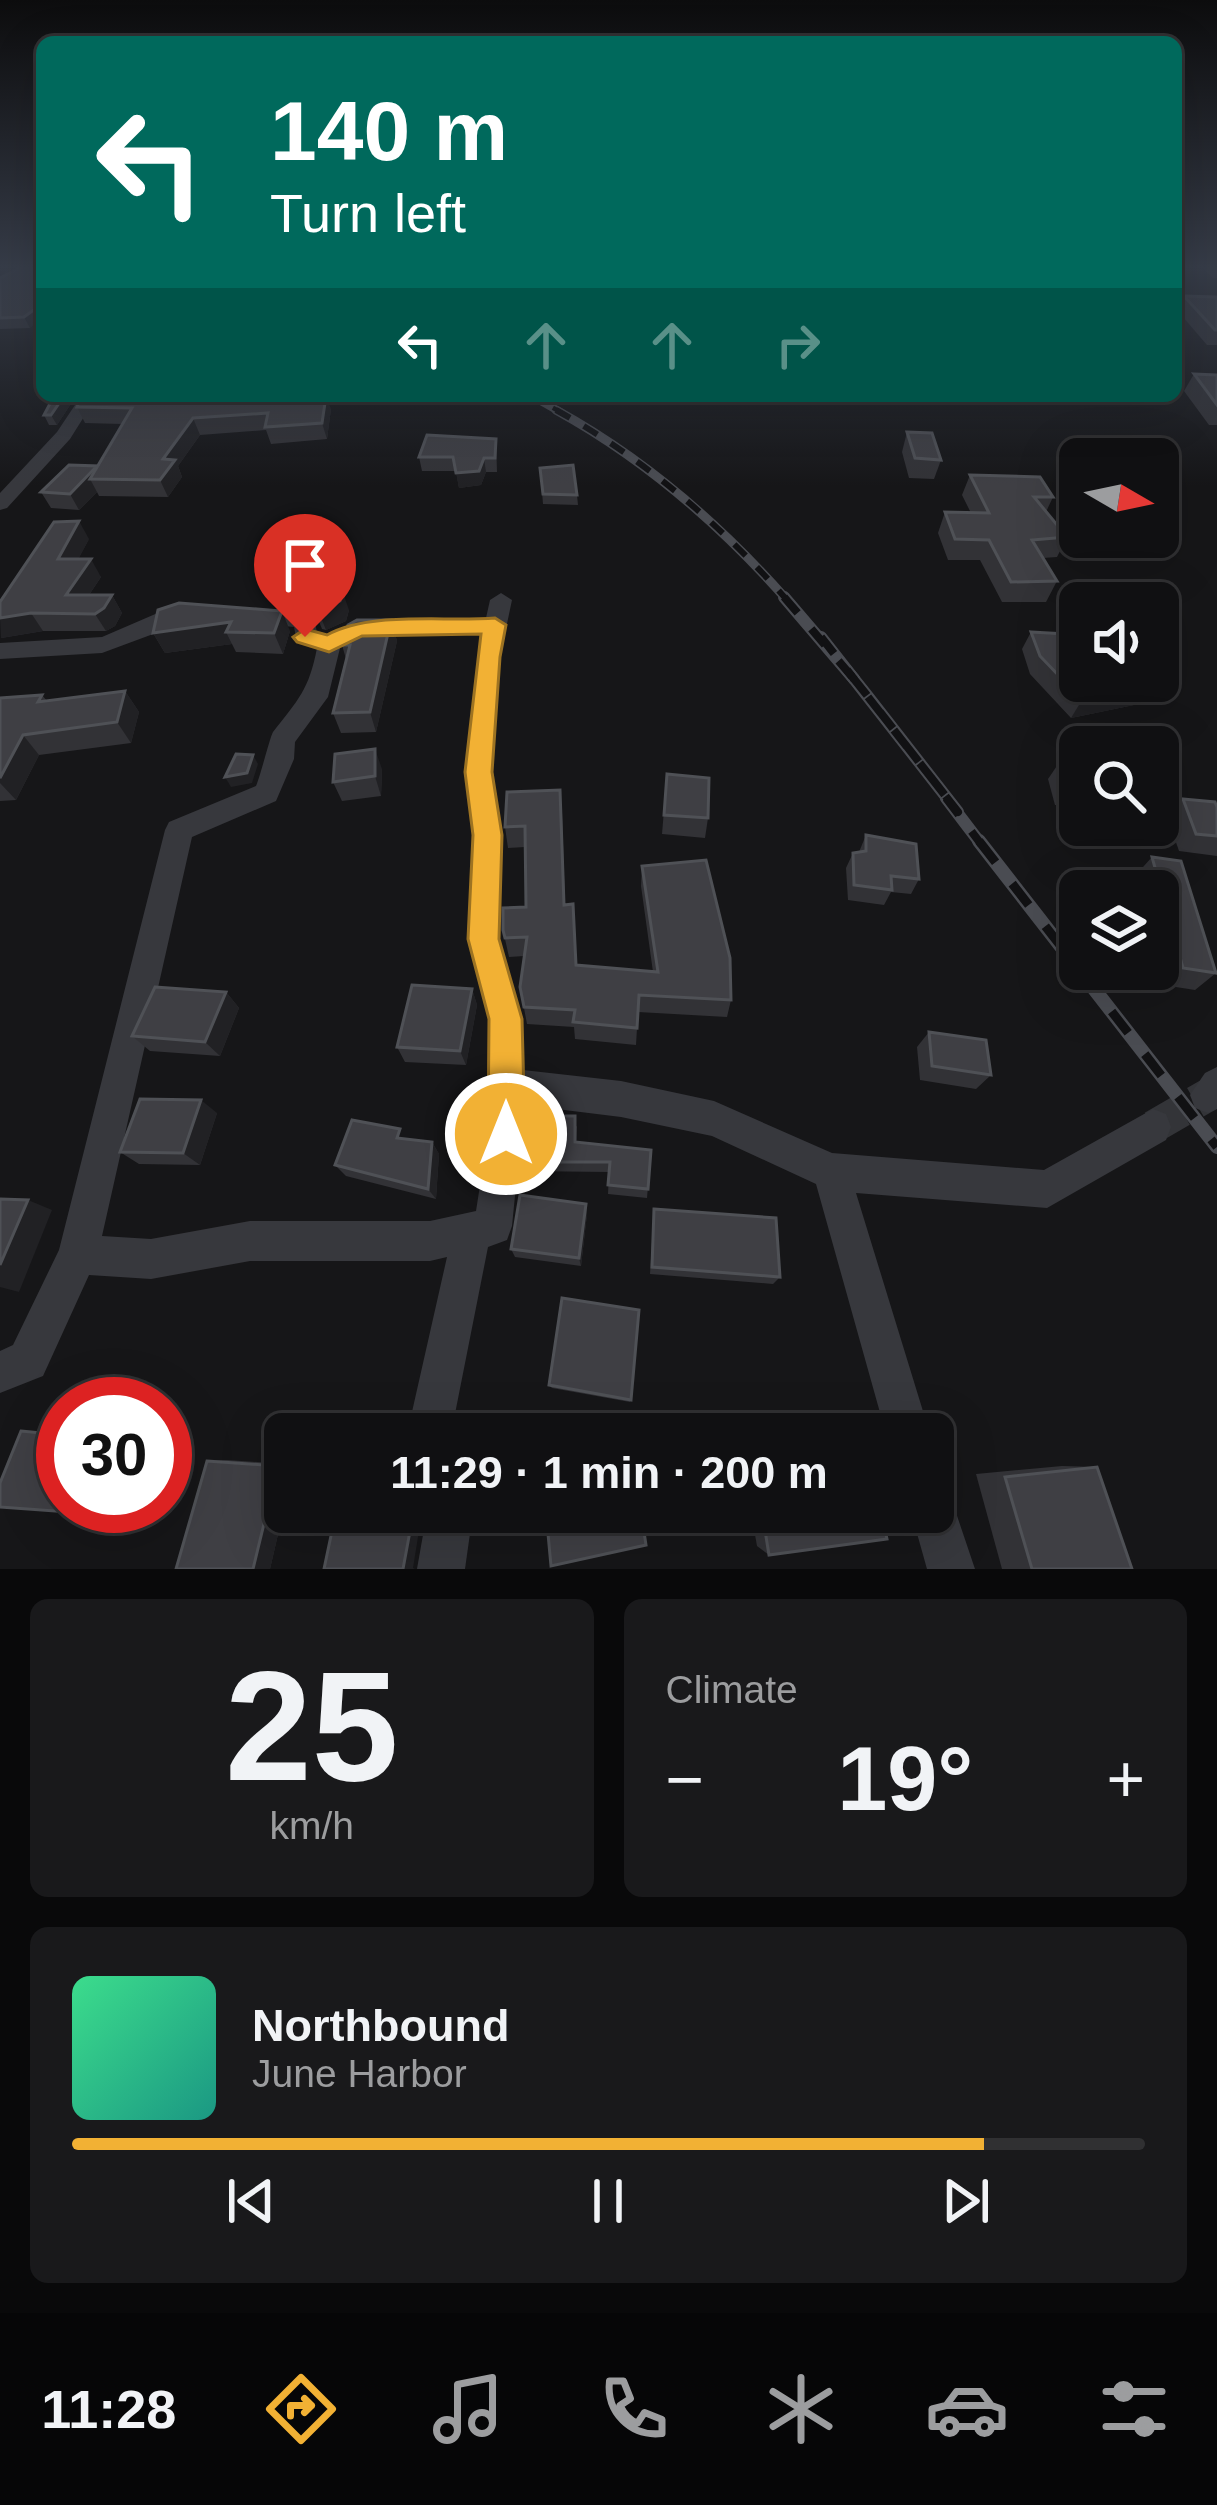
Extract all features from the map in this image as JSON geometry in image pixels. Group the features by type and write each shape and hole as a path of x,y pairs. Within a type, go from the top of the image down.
{"street":[{"path":"0,504 64,435 84,402"},
{"path":"0,650 43,643 111,644 135,629 188,612 306,621 305,637 329,644 358,628 440,630 498,612 485,677 478,772 488,835 483,939 506,1019 506,1134 493,1226 430,1241 250,1241 151,1259 78,1254"},
{"path":"0,1372 28,1361 78,1254 178,830 266,793 281,759 282,740 302,722 322,689 329,644"},
{"path":"506,1085 620,1099 714,1119 831,1172 1047,1189 1153,1127"},
{"path":"831,1172 902,1413"},
{"path":"433,1413 472,1232"},
{"path":"441,1569 447,1533"},
{"path":"941,1533 952,1569"}],"building":[{"path":"1194,374 1217,375 1217,405"},
{"path":"51,402 60,402 51,415 44,415"},
{"path":"79,402 325,402 322,423 265,427 268,413 193,418 163,459 175,460 160,480 90,479 132,408 77,407"},
{"path":"907,432 932,433 941,460 915,458"},
{"path":"427,435 496,439 495,458 484,458 479,471 456,473 453,457 419,457"},
{"path":"69,465 97,466 70,494 41,492"},
{"path":"573,465 577,495 543,494 540,468"},
{"path":"970,475 1040,477 1053,497 1034,497 1059,527 1059,538 1032,540 1057,581 1011,582 989,540 955,539 945,512 989,513"},
{"path":"79,521 58,559 91,559 66,595 112,595 104,608 95,614 31,613 0,618 0,602 54,522"},
{"path":"342,590 340,601 314,609 314,591"},
{"path":"179,603 282,611 274,633 226,632 231,622 153,633 158,610"},
{"path":"357,620 391,620 370,712 333,713 350,645 342,645 348,625"},
{"path":"1031,632 1059,634 1059,676 1040,656"},
{"path":"125,691 117,722 23,735 0,778 0,698 42,695 38,702"},
{"path":"375,749 375,776 333,782 335,754"},
{"path":"236,754 253,755 247,773 225,777"},
{"path":"667,774 709,778 708,818 664,815"},
{"path":"560,790 564,905 573,904 576,965 658,972 642,866 706,860 730,958 731,1000 639,995 637,1028 573,1022 575,1010 524,1007 520,987 527,937 505,938 503,908 526,907 525,826 505,827 507,792"},
{"path":"1183,799 1215,802 1217,836 1196,834"},
{"path":"866,835 916,844 919,879 891,876 892,890 854,885 853,853 866,851"},
{"path":"1152,857 1181,861 1216,973 1183,968 1179,870 1156,870"},
{"path":"412,985 472,989 460,1051 397,1047"},
{"path":"155,987 226,992 205,1042 132,1036"},
{"path":"929,1032 986,1040 991,1075 932,1066"},
{"path":"140,1099 201,1100 183,1153 120,1152"},
{"path":"524,1116 575,1116 575,1142 651,1150 648,1189 608,1185 610,1162 519,1162"},
{"path":"352,1120 400,1129 397,1138 432,1142 428,1189 335,1165"},
{"path":"520,1195 586,1204 579,1258 511,1249"},
{"path":"0,1199 28,1200 0,1265"},
{"path":"654,1209 776,1218 780,1277 652,1267"},
{"path":"562,1298 639,1310 631,1400 549,1385"},
{"path":"21,1431 36,1432 36,1510 0,1507 0,1483"},
{"path":"207,1461 264,1465 264,1524 253,1569 176,1569 186,1533 192,1533 192,1513"},
{"path":"1097,1467 1132,1569 1032,1569 1005,1477"},
{"path":"332,1533 410,1533 403,1569 324,1569"},
{"path":"548,1533 644,1533 646,1545 551,1566"},
{"path":"765,1533 886,1533 887,1539 769,1555"}],"tunnel":[{"path":"1153,1127 1208,1095"}],"railway":[{"path":"543,402 562,413"},
{"path":"556,410 680,495 787,600"},
{"path":"784,597 854,679"},
{"path":"821,637 854,679"},
{"path":"854,679 866,694 958,812 854,679"},
{"path":"946,798 981,844"},
{"path":"979,841 1217,1147"}],"route":[{"path":"305,637 329,644 358,628 440,630 495,625 478,772 488,835 483,939 506,1019 506,1134"}]}
